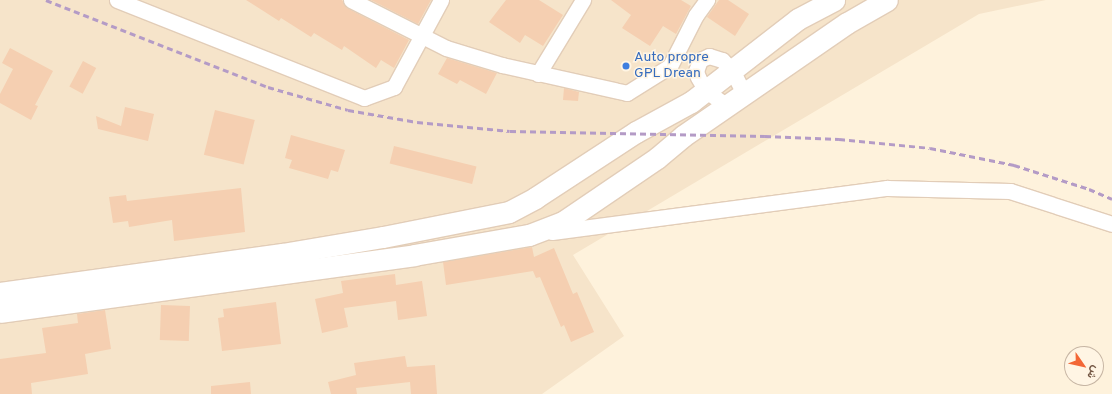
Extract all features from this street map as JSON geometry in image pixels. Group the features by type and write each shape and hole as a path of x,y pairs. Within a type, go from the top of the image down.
{"main road":[{"path":"0,293 290,253 405,233 509,212 553,187 636,132 691,102 798,19 834,0"},
{"path":"0,312 414,255 529,235 563,222 656,158 683,136 847,23 887,0"}],"street":[{"path":"117,0 364,98 394,87 441,0"},
{"path":"351,0 446,48 538,74 627,93 670,66 696,15 707,0"},
{"path":"538,74 583,0"},
{"path":"678,49 700,60"},
{"path":"727,106 706,91 696,71 700,60 709,56 722,60 732,70 744,94"},
{"path":"529,235 887,188 1010,191 1112,224"}],"shaded area":[{"path":"0,0 1046,0 979,14 573,255 624,336 542,394 0,394"}],"building":[{"path":"246,0 342,0 347,8 409,40 394,68 381,60 376,68 344,46 342,50 314,33 311,37 281,18 279,21"},
{"path":"371,0 431,0 418,24"},
{"path":"506,0 539,0 563,15 543,46 525,35 520,43 489,22"},
{"path":"611,0 681,0 691,6 676,34 663,26 650,46 622,28 631,15"},
{"path":"719,0 728,0 749,14 735,36 707,17"},
{"path":"10,48 53,71 35,105 38,106 31,120 0,103 0,94 13,69 2,63"},
{"path":"447,58 497,73 486,94 460,80 457,84 438,74"},
{"path":"83,61 96,68 83,94 69,87"},
{"path":"564,88 579,92 578,101 563,100"},
{"path":"125,107 154,114 148,141 98,129 96,116 121,126"},
{"path":"215,110 255,120 244,165 204,155"},
{"path":"291,135 345,150 338,172 331,170 328,179 289,168 292,160 285,158"},
{"path":"394,146 476,167 472,184 390,163"},
{"path":"241,188 245,232 174,241 172,220 129,227 128,221 113,223 109,197 126,195 127,201"},
{"path":"532,247 534,257 554,248 573,294 577,292 594,332 571,342 564,325 561,327 540,277 536,278 533,271 446,285 443,262"},
{"path":"395,274 396,285 422,281 427,316 398,320 396,301 344,308 348,327 322,333 315,299 343,293 341,281"},
{"path":"276,302 281,344 222,351 218,318 224,317 223,309"},
{"path":"161,305 190,306 189,341 160,340"},
{"path":"105,310 111,349 85,354 88,374 31,383 32,394 0,394 0,359 46,353 42,328 78,323 77,314"},
{"path":"405,356 407,367 435,365 437,394 411,394 410,382 356,388 357,394 331,394 328,382 356,375 354,363"},
{"path":"250,382 251,394 211,394 211,386"}],"railway":[{"path":"46,0 268,87 348,110 417,122 510,131 765,136 839,139 930,148 1014,165 1089,189 1112,199"}],"place":[{"name":"Auto propre GPL Drean","path":"626,66"}]}
